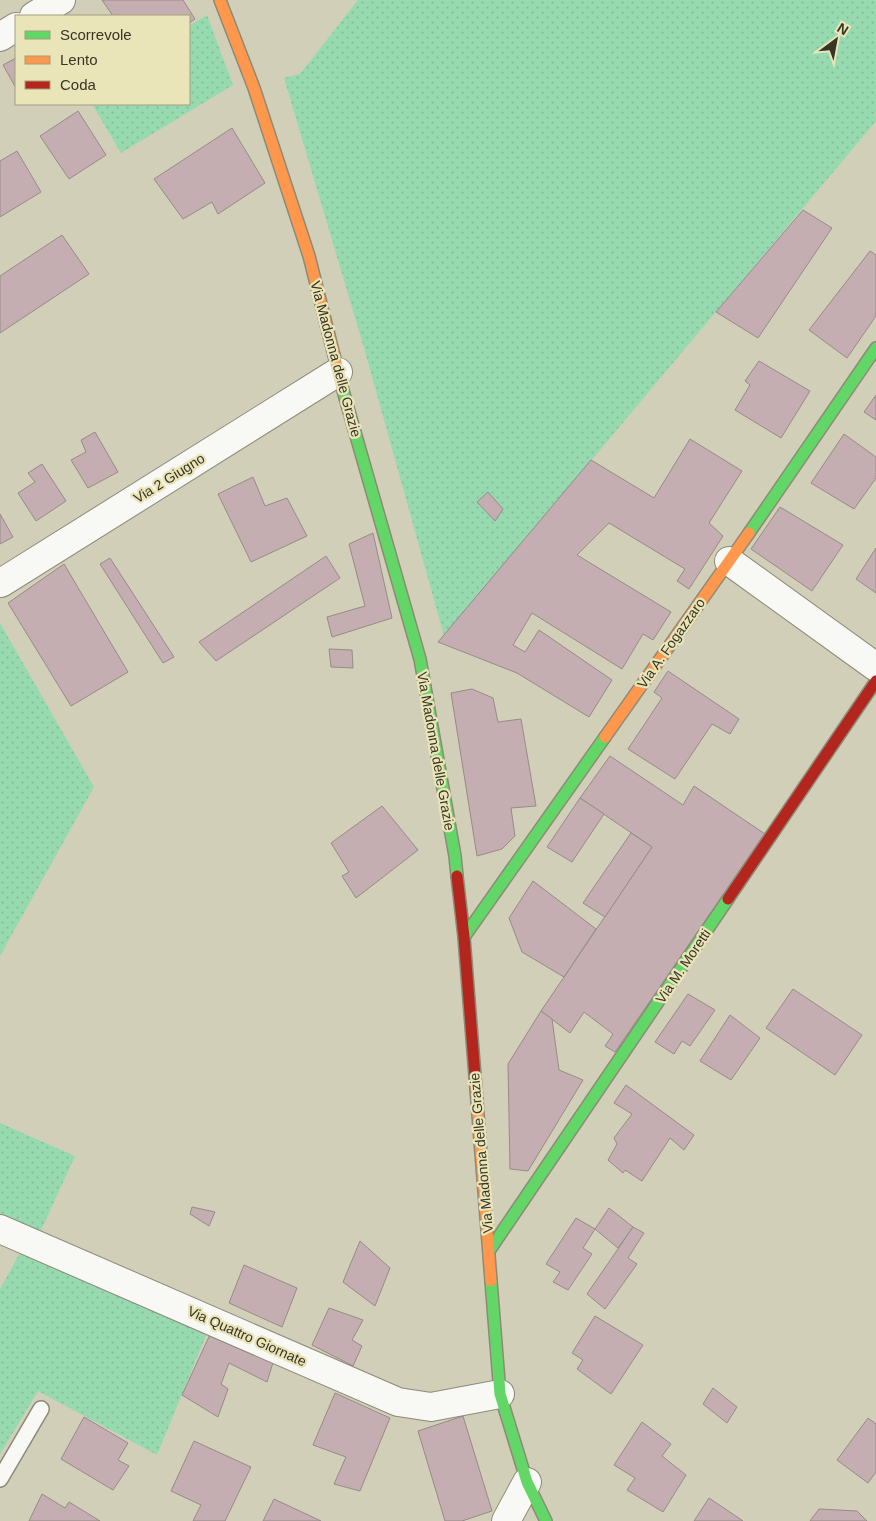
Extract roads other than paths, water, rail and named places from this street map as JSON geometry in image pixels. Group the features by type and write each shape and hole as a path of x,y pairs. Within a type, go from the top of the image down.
{"street":[{"path":"36,15 61,0"},
{"name":"Via Madonna delle Grazie","path":"220,0 254,88 309,256 338,372 420,659 455,856 464,937 500,1394 527,1482 546,1521"},
{"path":"0,37 15,28"},
{"name":"Via A. Fogazzaro","path":"464,937 729,561 876,348"},
{"name":"Via 2 Giugno","path":"1,583 338,372"},
{"path":"729,561 876,667"},
{"name":"Via M. Moretti","path":"489,1251 876,682"},
{"name":"Via Quattro Giornate","path":"0,1229 398,1402 431,1407 500,1394"},
{"path":"506,1521 527,1482"}],"lane":[{"path":"0,1479 40,1409"}]}
